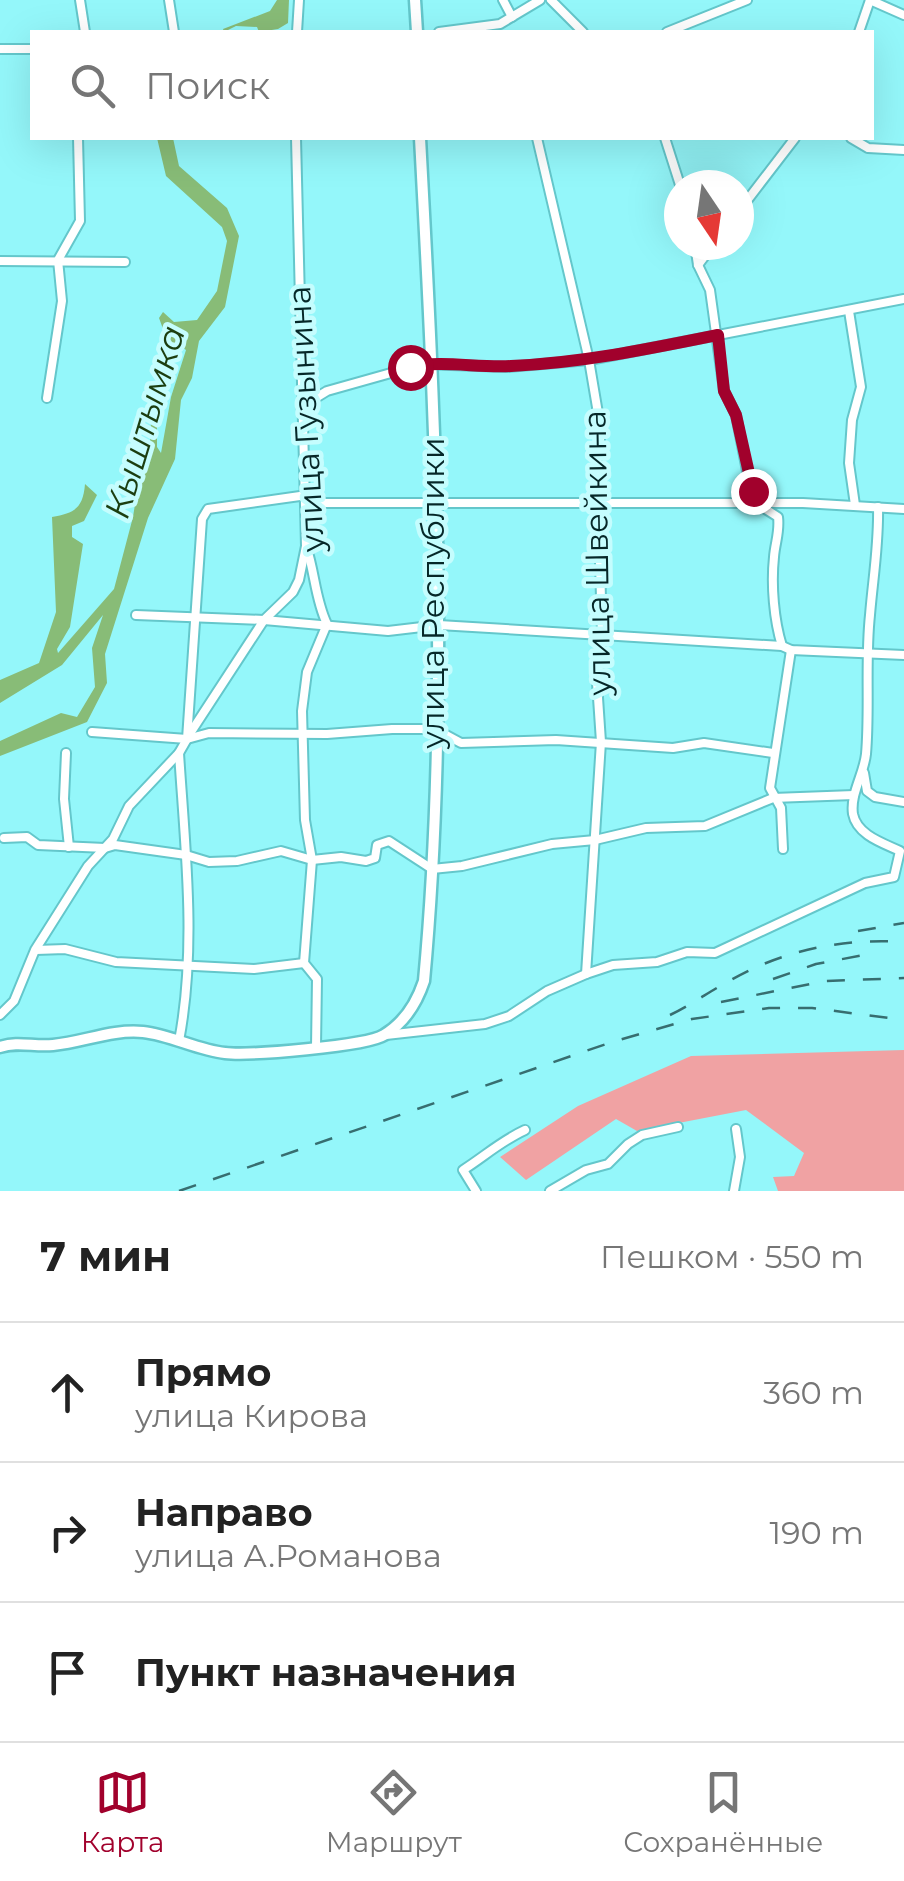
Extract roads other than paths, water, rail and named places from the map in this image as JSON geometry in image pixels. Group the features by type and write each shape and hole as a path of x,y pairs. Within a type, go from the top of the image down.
{"main road":[{"path":"415,0 416,30"},
{"name":"улица Республики","path":"385,1035 411,1010 424,981 432,869 435,730 440,696 420,140"},
{"path":"1,1047 15,1043 55,1045 120,1031 147,1032 234,1054 363,1042 385,1035"}],"street":[{"path":"80,0 85,30"},
{"path":"169,0 174,30"},
{"path":"297,30 299,0"},
{"path":"503,0 512,18"},
{"path":"471,30 503,28 540,0"},
{"path":"551,0 581,30"},
{"path":"672,30 746,0"},
{"path":"860,30 870,0 904,15"},
{"path":"0,48 30,50"},
{"path":"47,398 62,301 58,260 80,221 78,140"},
{"name":"улица Гузынина","path":"296,140 306,546 316,574 317,604 327,624"},
{"name":"улица Швейкина","path":"536,140 589,360 601,432 594,474 602,635 597,682 601,742 586,974"},
{"path":"666,140 675,170"},
{"path":"754,191 793,140"},
{"path":"854,140 868,148 904,150"},
{"path":"698,260 710,290 724,391 736,415 756,503 778,517 775,606 787,648 783,718 773,752 770,788 781,808 784,849"},
{"path":"698,265 702,260"},
{"path":"0,261 126,262"},
{"path":"301,407 327,391 429,364 507,366 589,360 904,299"},
{"path":"850,311 861,388 852,420 849,464 855,505"},
{"path":"186,739 202,518 208,509 307,495 324,503 756,503 904,510"},
{"path":"878,507 879,549 870,616 864,773 867,791 875,797 904,802"},
{"path":"0,1015 20,989 35,950 129,806 179,752 264,620 293,592 300,580 306,546"},
{"path":"136,616 264,620 388,631 440,625 868,656 904,655"},
{"path":"316,1046 317,978 304,963 312,860 304,820 302,711 307,672 327,624"},
{"path":"92,732 186,739 209,733 435,730 461,743 601,742 673,748 704,743 773,752"},
{"path":"66,752 64,799 69,847"},
{"path":"179,752 186,855 188,998 179,1041"},
{"path":"385,1035 486,1024 586,974 613,966 657,962 686,952 715,952 865,883 894,877 902,852 869,837 853,817 854,795 864,773"},
{"path":"4,838 27,838 38,845 69,847 115,845 209,862 236,861 281,851 312,860 341,857 366,861 375,858 378,845 390,841 432,869 646,828 705,826 773,798 854,795"},
{"path":"35,950 65,949 116,962 186,966 254,969 304,963"},
{"path":"550,1191 586,1170 608,1164 642,1135 678,1127"},
{"path":"734,1191 740,1157 736,1129"},
{"path":"476,1191 463,1170 496,1149 499,1142 525,1130"}],"railway":[{"path":"858,931 904,923"},
{"path":"670,1015 751,970 793,954 837,944 904,942"},
{"path":"773,979 816,964 864,955"},
{"path":"721,1002 825,981 904,978"},
{"path":"179,1191 612,1042 692,1019 769,1008 812,1008 904,1020"}],"water label":[{"name":"Кыштымка","path":"145,422"}]}
